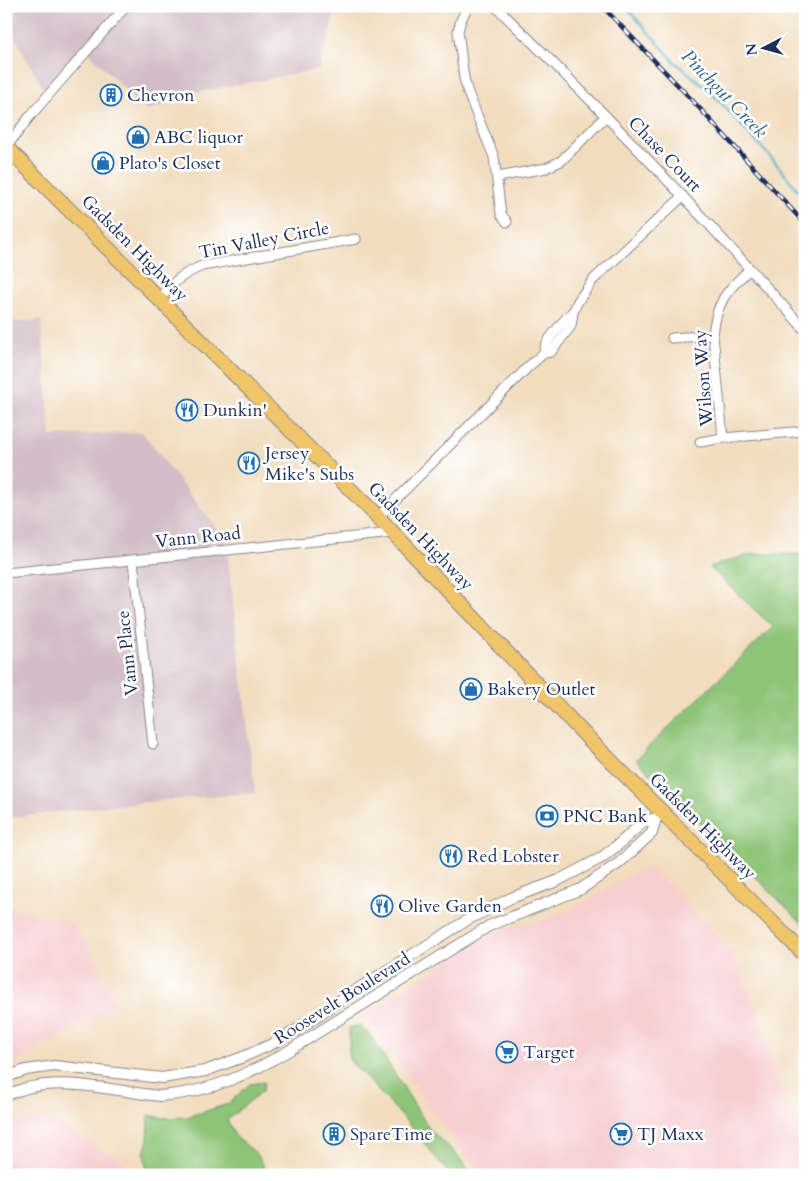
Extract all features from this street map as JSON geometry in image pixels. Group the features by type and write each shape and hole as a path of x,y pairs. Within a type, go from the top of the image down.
{"main road":[{"name":"Gadsden Highway","path":"6,147 393,532 660,816 805,955"}],"street":[{"path":"6,147 31,115 126,6"},
{"path":"468,6 458,31 464,78 468,93 494,157 498,177 501,214 507,222"},
{"name":"Chase Court","path":"495,6 555,63 683,196 805,330"},
{"path":"498,177 546,168 561,161 606,116"},
{"path":"378,517 544,352 545,346 558,330 567,314 573,312 578,301 593,280 683,196"},
{"name":"Tin Valley Circle","path":"160,299 174,281 202,266 356,239"},
{"name":"Wilson Way","path":"723,438 713,335 717,310 724,296 750,269"},
{"path":"672,338 713,335"},
{"path":"700,442 723,438 805,431"},
{"name":"Vann Road","path":"6,573 393,532"},
{"name":"Vann Place","path":"134,560 153,744"},
{"name":"Roosevelt Boulevard","path":"6,1077 26,1070 54,1066 162,1078 205,1071 243,1057 280,1040 340,1000 475,916 511,898 556,881 601,858 643,822 660,816"},
{"name":"Roosevelt Boulevard","path":"6,1096 32,1086 54,1084 160,1096 193,1092 242,1076 286,1053 489,926 581,889 619,863 652,833 660,816"}],"shaded area":[{"path":"6,6 337,6 319,69 194,93 147,111 84,48 43,88 15,38"},
{"path":"41,320 51,436 142,432 226,541 255,793 154,801 6,818 6,322"},
{"path":"649,869 671,886 734,956 756,1006 784,1099 798,1128 805,1136 805,1175 479,1175 364,1014 499,930 547,919 567,912 635,873"},
{"path":"7,905 70,923 87,943 116,1005 17,1061 6,1064"},
{"path":"48,1118 145,1175 6,1175 6,1126 24,1119"}],"green space":[{"path":"751,554 805,554 805,926 636,760 773,627 709,567"},
{"path":"360,1025 372,1037 430,1130 454,1152 473,1175 450,1175 402,1116 349,1060 349,1028"},
{"path":"264,1082 263,1090 227,1120 235,1136 258,1155 268,1175 157,1175 146,1167 144,1154 148,1139 149,1115 163,1118 187,1117 228,1104 250,1084"}],"waterway":[{"name":"Pinchgut Creek","path":"625,6 674,61 710,91 773,160 805,199"}],"railway":[{"path":"602,6 692,100 805,224"}],"place":[{"name":"Chevron","path":"111,95"},
{"name":"ABC liquor","path":"138,137"},
{"name":"Plato's Closet","path":"103,163"},
{"name":"Dunkin'","path":"187,410"},
{"name":"Jersey Mike's Subs","path":"249,463"},
{"name":"Bakery Outlet","path":"471,689"},
{"name":"PNC Bank","path":"547,816"},
{"name":"Red Lobster","path":"451,856"},
{"name":"Olive Garden","path":"382,906"},
{"name":"Target","path":"507,1052"},
{"name":"SpareTime","path":"334,1134"},
{"name":"TJ Maxx","path":"621,1134"}]}
